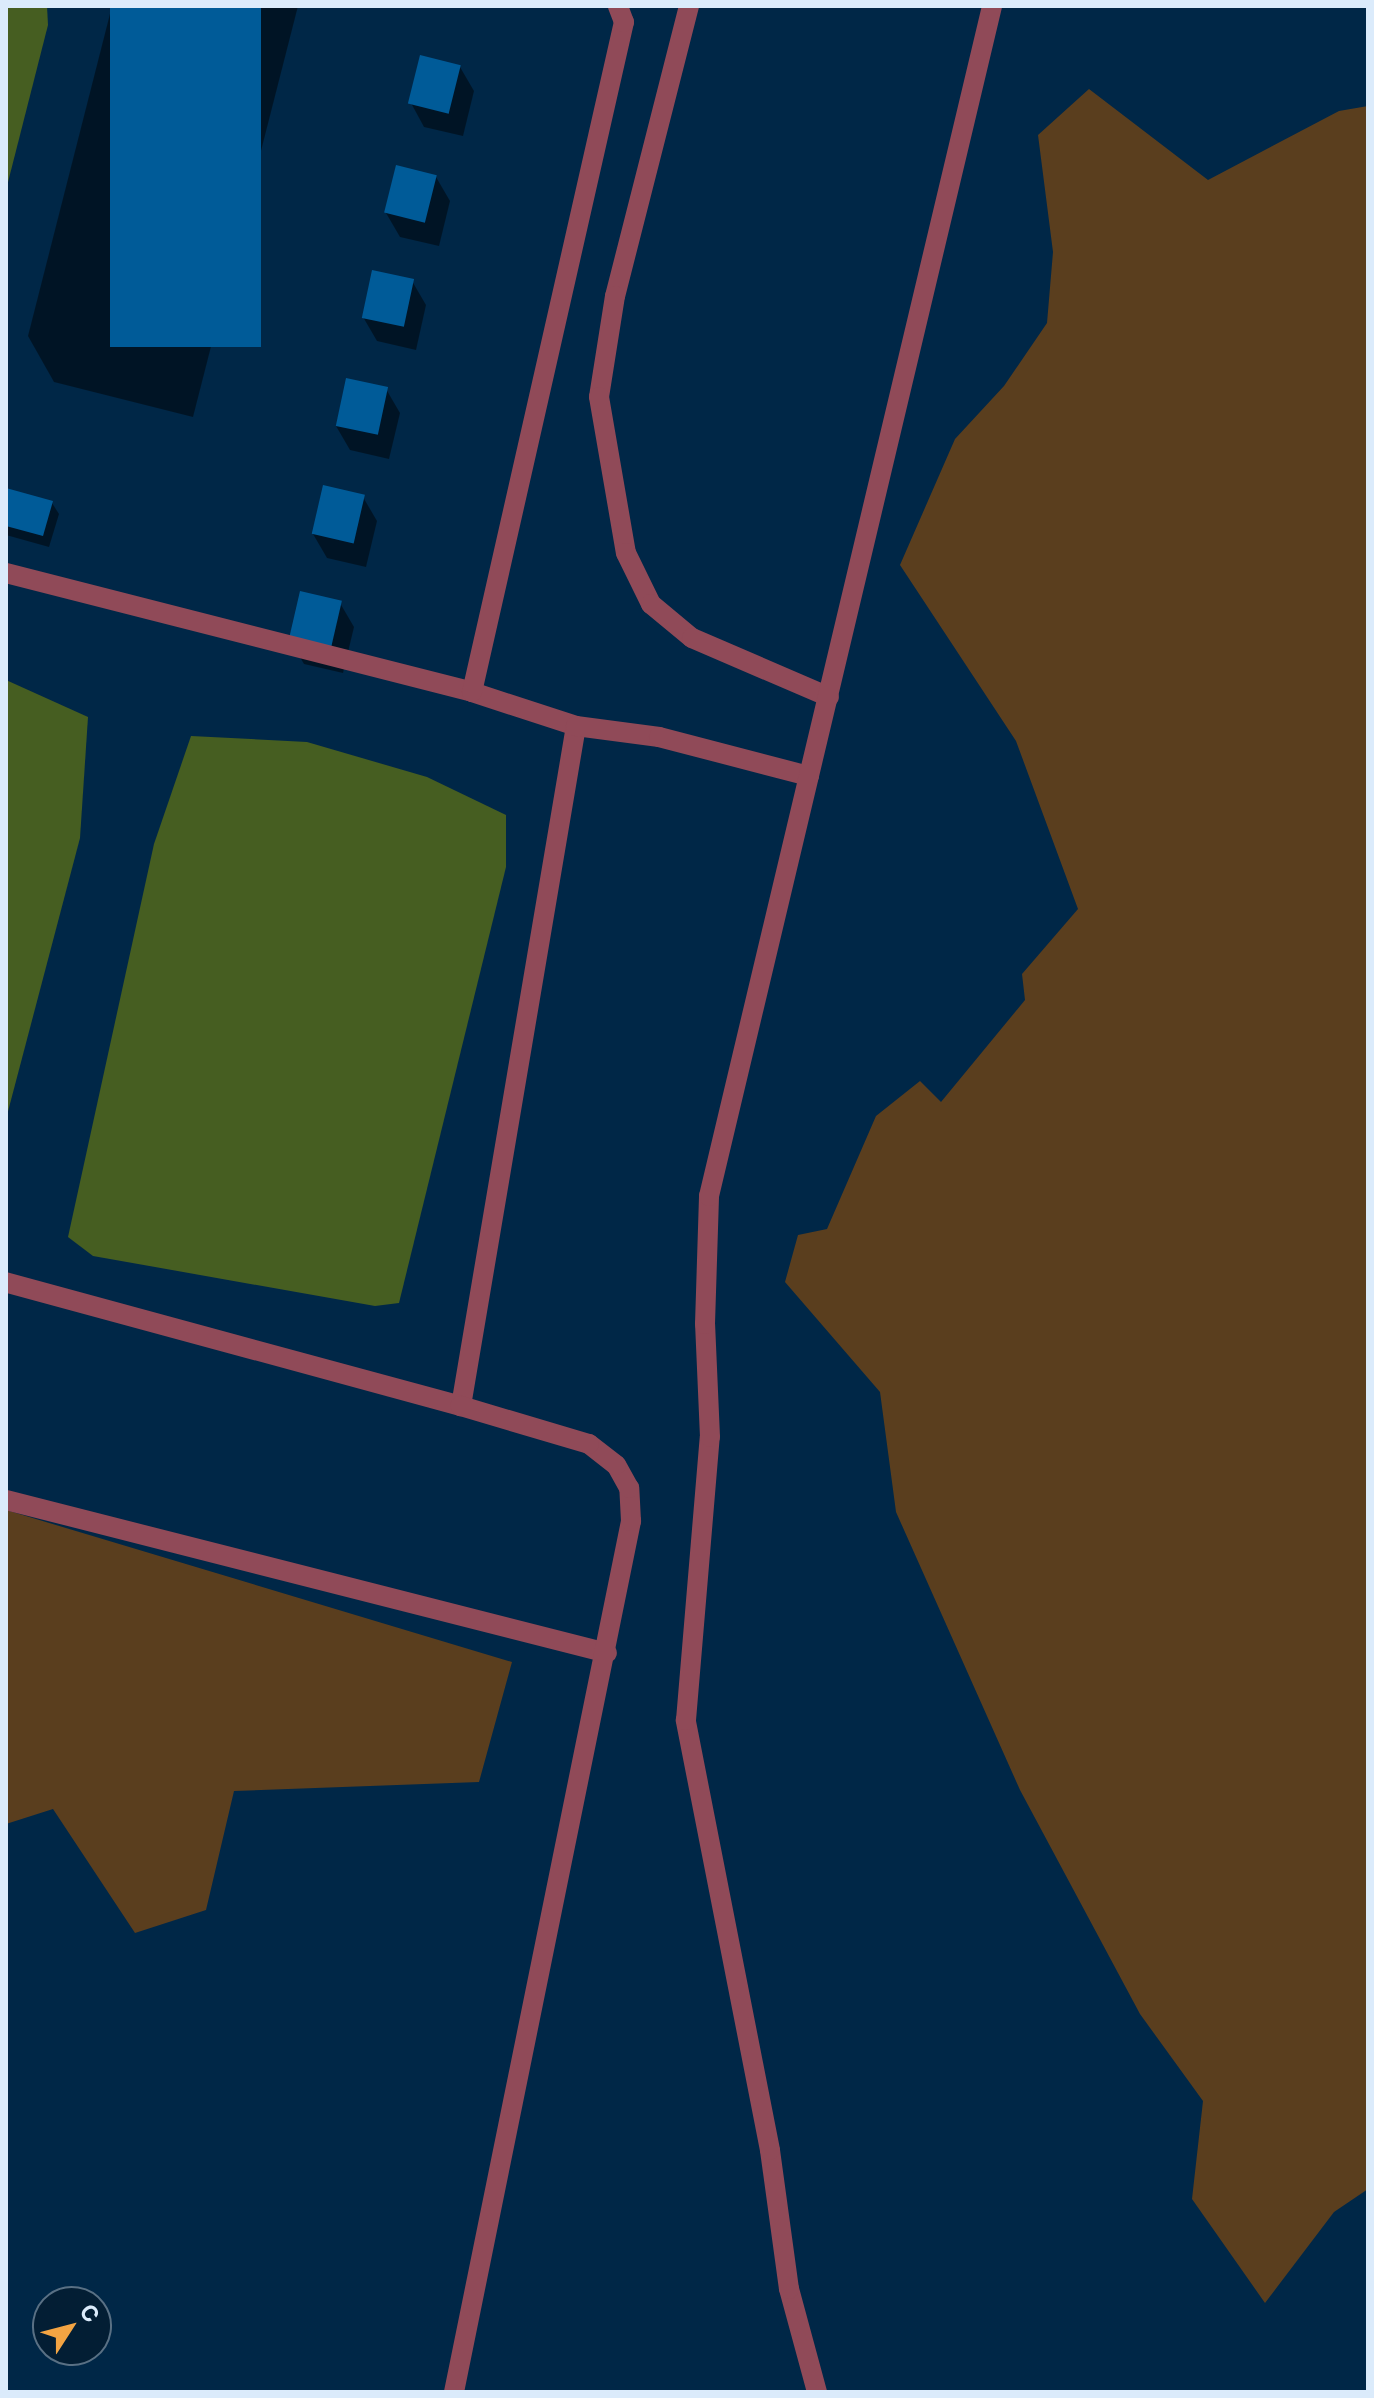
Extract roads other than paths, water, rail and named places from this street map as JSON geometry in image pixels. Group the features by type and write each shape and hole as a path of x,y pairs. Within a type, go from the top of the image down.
{"street":[{"path":"472,692 624,22 618,6"},
{"path":"689,6 615,296 599,397 626,553 651,604 692,638 829,697"},
{"path":"817,2392 789,2289 770,2150 686,1720 710,1437 705,1324 709,1196 992,6"},
{"path":"6,573 472,692 576,726 659,737 809,776"},
{"path":"461,1406 576,726"},
{"path":"6,1282 589,1444 616,1465 629,1488 631,1521 607,1632 607,1653 454,2392"},
{"path":"6,1500 607,1653"}]}
